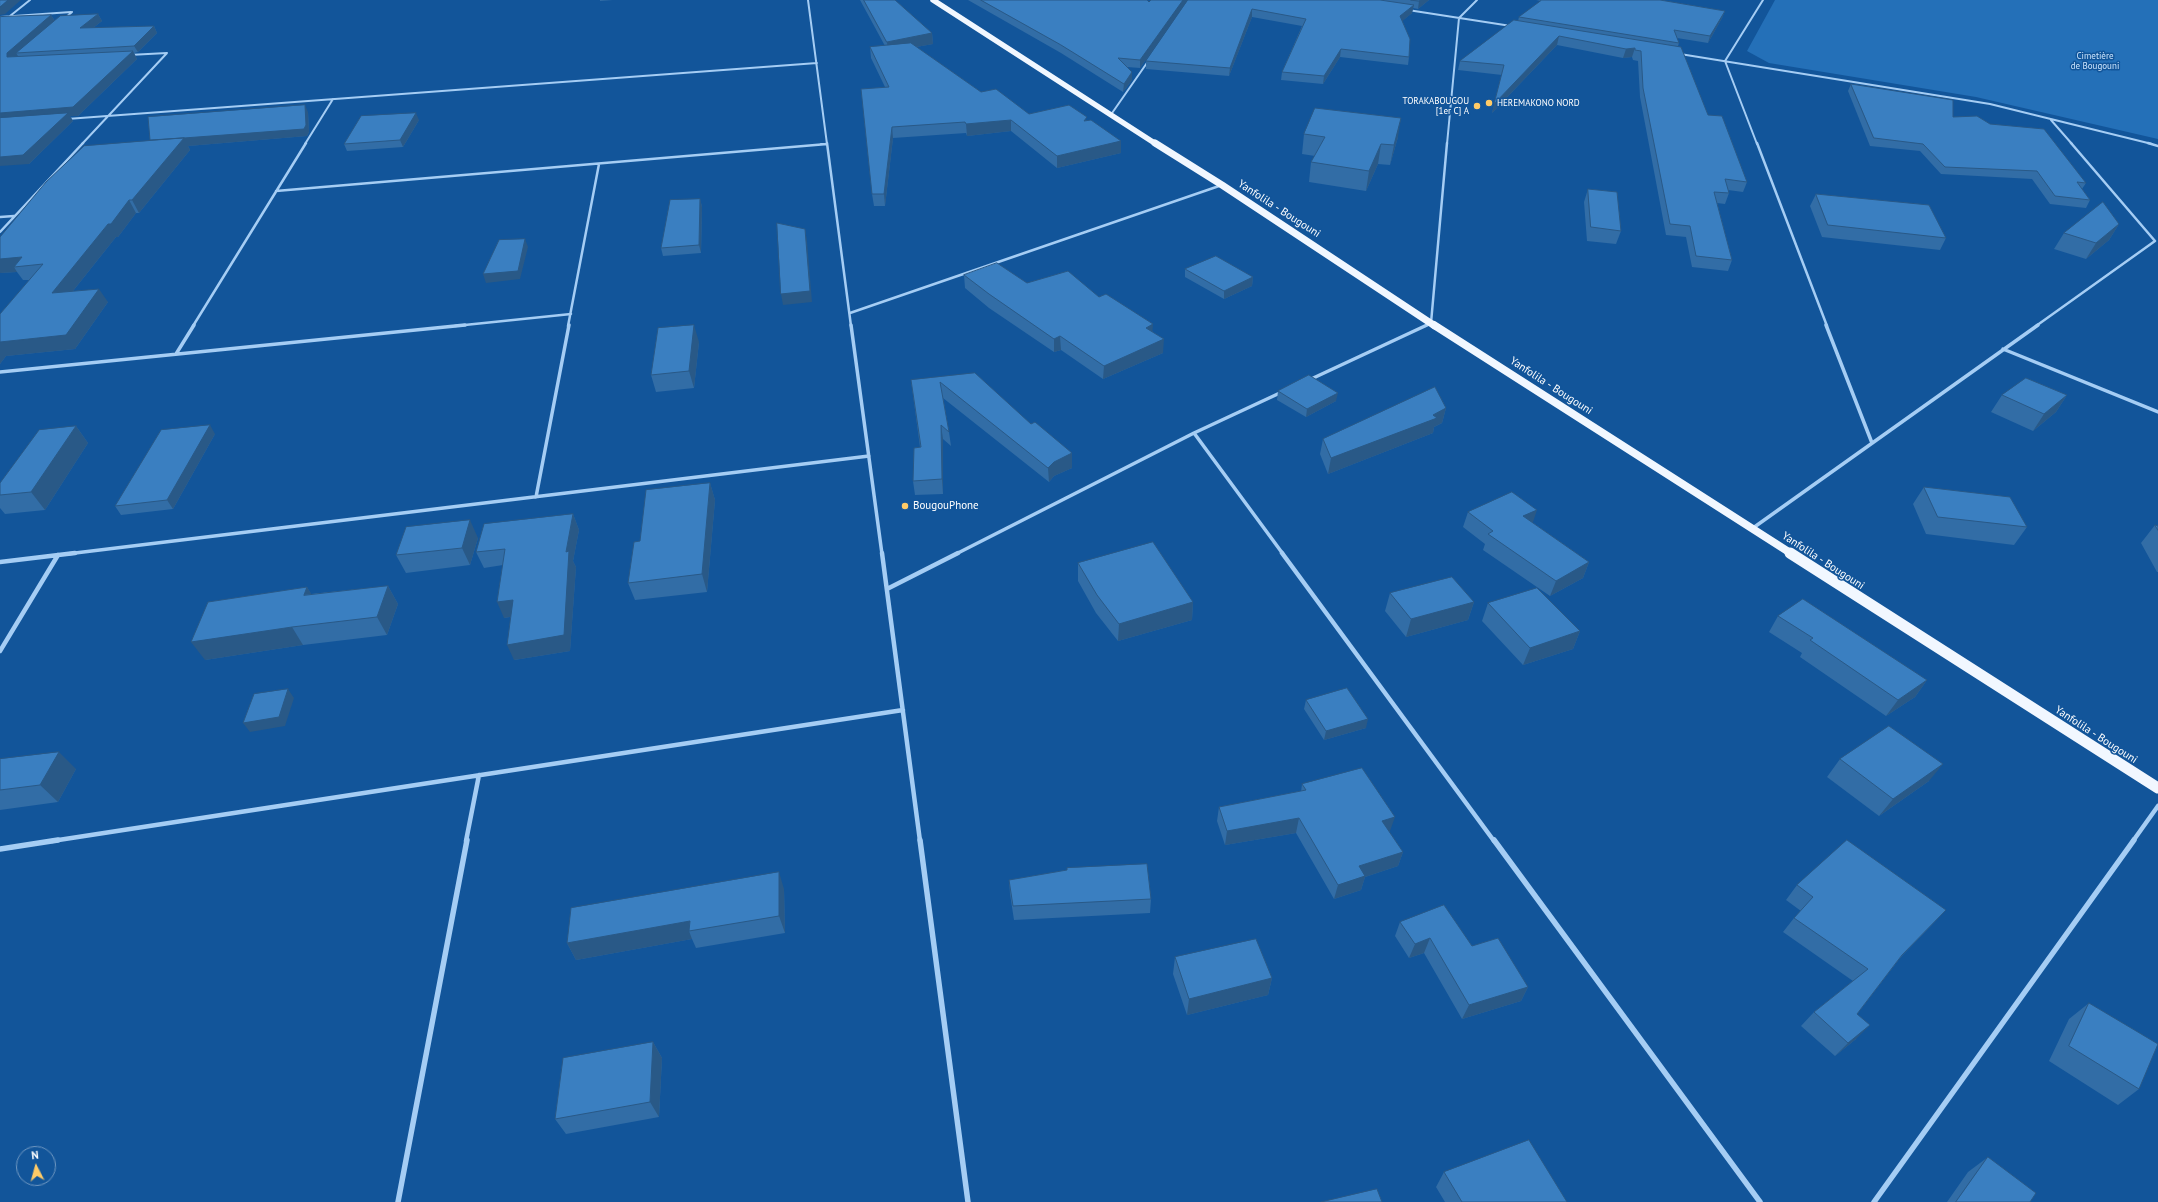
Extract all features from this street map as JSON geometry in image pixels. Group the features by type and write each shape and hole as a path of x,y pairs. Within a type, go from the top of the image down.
{"main road":[{"name":"Yanfolila - Bougouni","path":"933,0 1110,116 1222,185 1431,323 2158,788"}],"street":[{"path":"10,16 30,0"},
{"path":"808,0 968,1202"},
{"path":"1302,383 1431,323 1458,18 1477,0"},
{"path":"1726,61 1763,0"},
{"path":"1407,10 1514,27"},
{"path":"0,17 72,12 60,22"},
{"path":"0,232 167,52 128,55"},
{"path":"1678,54 1990,104 2158,146"},
{"path":"1110,116 1150,58"},
{"path":"1726,61 1872,443"},
{"path":"62,119 817,63"},
{"path":"176,354 332,99"},
{"path":"1753,528 2155,240 2051,119"},
{"path":"276,191 827,144"},
{"path":"536,497 599,164"},
{"path":"850,314 1222,185"},
{"path":"0,217 14,216"},
{"path":"0,372 571,314"},
{"path":"2003,349 2158,412"},
{"path":"887,589 1194,433 1287,390"},
{"path":"1194,433 1760,1202"},
{"path":"0,562 869,456"},
{"path":"0,651 58,555"},
{"path":"0,849 903,710"},
{"path":"398,1202 479,775"},
{"path":"1874,1202 2158,806"}],"green space":[{"name":"Cimetière de Bougouni","path":"1775,0 2158,0 2158,139 1976,97 1769,63 1747,51"}],"building":[{"path":"0,0 8,0 0,7"},
{"path":"864,0 895,0 932,33 887,42"},
{"path":"981,0 1147,0 1149,2 1151,0 1183,0 1140,60 1118,58 1132,72 1124,84 1061,45"},
{"path":"1188,0 1380,0 1414,5 1400,16 1410,39 1409,57 1341,49 1324,76 1282,72 1306,19 1252,9 1230,68 1146,61"},
{"path":"1542,0 1660,0 1725,11 1710,36 1674,30 1679,43 1519,17"},
{"path":"98,14 80,28 154,26 134,46 16,53 60,16"},
{"path":"51,15 7,53 7,57 133,51 73,107 0,113 0,17"},
{"path":"1514,20 1681,47 1708,115 1722,116 1747,182 1725,179 1729,193 1714,192 1732,260 1696,256 1690,226 1670,224 1643,88 1641,51 1635,50 1635,48 1626,49 1559,36 1494,104 1504,65 1460,61"},
{"path":"911,43 981,92 996,89 1029,114 1069,105 1087,117 1084,121 1091,120 1121,141 1057,156 1011,120 966,124 965,122 892,127 884,194 872,194 861,89 889,87 870,47"},
{"path":"1851,84 1953,100 1953,117 1977,116 1990,124 2044,129 2086,183 2077,182 2090,200 2055,196 2037,171 1945,167 1923,144 1874,138"},
{"path":"305,105 306,125 304,129 150,140 148,117"},
{"path":"1315,108 1401,118 1394,145 1381,144 1369,171 1311,162 1325,137 1304,134"},
{"path":"68,113 23,155 0,157 0,118"},
{"path":"416,113 400,140 344,144 361,116"},
{"path":"184,138 132,200 129,200 111,224 108,224 52,293 99,289 66,335 0,342 0,314 43,264 14,267 22,257 0,259 0,237 46,182 84,146"},
{"path":"1588,189 1617,192 1621,231 1591,227"},
{"path":"1816,194 1929,205 1946,238 1828,225"},
{"path":"700,199 699,245 661,248 670,200"},
{"path":"2103,202 2119,224 2096,243 2064,233"},
{"path":"777,223 805,229 810,291 781,294"},
{"path":"525,239 518,271 483,274 499,240"},
{"path":"1216,256 1253,277 1224,291 1185,269"},
{"path":"997,263 1027,283 1068,271 1099,297 1106,294 1153,324 1146,328 1164,339 1104,366 1060,336 1054,339 964,275"},
{"path":"694,325 689,371 651,375 658,328"},
{"path":"975,373 1031,424 1035,422 1072,453 1054,462 1048,468 940,382 949,432 941,425 942,479 913,481 914,448 921,447 911,380"},
{"path":"1309,375 1338,393 1307,409 1278,391"},
{"path":"2026,378 2067,395 2044,414 2002,395"},
{"path":"1435,387 1446,408 1433,415 1437,418 1331,458 1323,439"},
{"path":"210,425 167,500 115,506 161,430"},
{"path":"76,426 31,492 0,495 0,483 39,430"},
{"path":"710,483 702,574 628,583 634,542 640,541 646,490"},
{"path":"1924,487 2010,497 2027,527 1938,517"},
{"path":"1512,492 1537,510 1523,516 1589,562 1556,581 1488,534 1493,531 1468,512"},
{"path":"573,514 566,552 569,551 564,635 507,645 513,600 497,602 505,549 476,552 484,524"},
{"path":"470,520 462,548 396,555 406,527"},
{"path":"1153,542 1193,602 1119,624 1097,595 1078,563"},
{"path":"1452,577 1474,602 1411,619 1390,593"},
{"path":"388,586 377,617 292,627 191,642 208,602 307,587 304,595"},
{"path":"1537,588 1580,631 1530,648 1488,603"},
{"path":"1803,599 1927,680 1898,700 1810,640 1813,638 1778,616"},
{"path":"1347,688 1368,719 1326,731 1306,700"},
{"path":"288,689 279,717 243,723 254,694"},
{"path":"1889,726 1943,764 1893,799 1840,759"},
{"path":"59,752 40,785 0,790 0,759"},
{"path":"1362,768 1395,817 1382,821 1403,852 1359,866 1365,876 1338,885 1299,818 1227,831 1219,807 1306,790 1302,784"},
{"path":"1847,840 1946,910 1902,955 1857,1014 1870,1025 1848,1043 1814,1012 1868,969 1794,918 1813,897 1797,885"},
{"path":"1147,864 1151,899 1013,906 1009,880 1067,870 1067,868"},
{"path":"779,872 779,916 689,931 690,921 567,943 571,908"},
{"path":"1444,905 1472,946 1498,938 1528,987 1469,1005 1430,938 1415,944 1400,922"},
{"path":"1256,939 1272,978 1189,999 1175,957"},
{"path":"2089,1003 2158,1044 2139,1089 2069,1046"},
{"path":"653,1042 650,1102 555,1119 563,1058"},
{"path":"1529,1140 1567,1202 1462,1202 1444,1172"},
{"path":"1988,1157 2036,1193 2030,1202 1956,1202"},
{"path":"1377,1189 1382,1202 1321,1202"}],"place":[{"name":"HEREMAKONO NORD","path":"1489,103"},
{"name":"TORAKABOUGOU [1er C] A","path":"1477,106"},
{"name":"BougouPhone","path":"905,506"}]}
